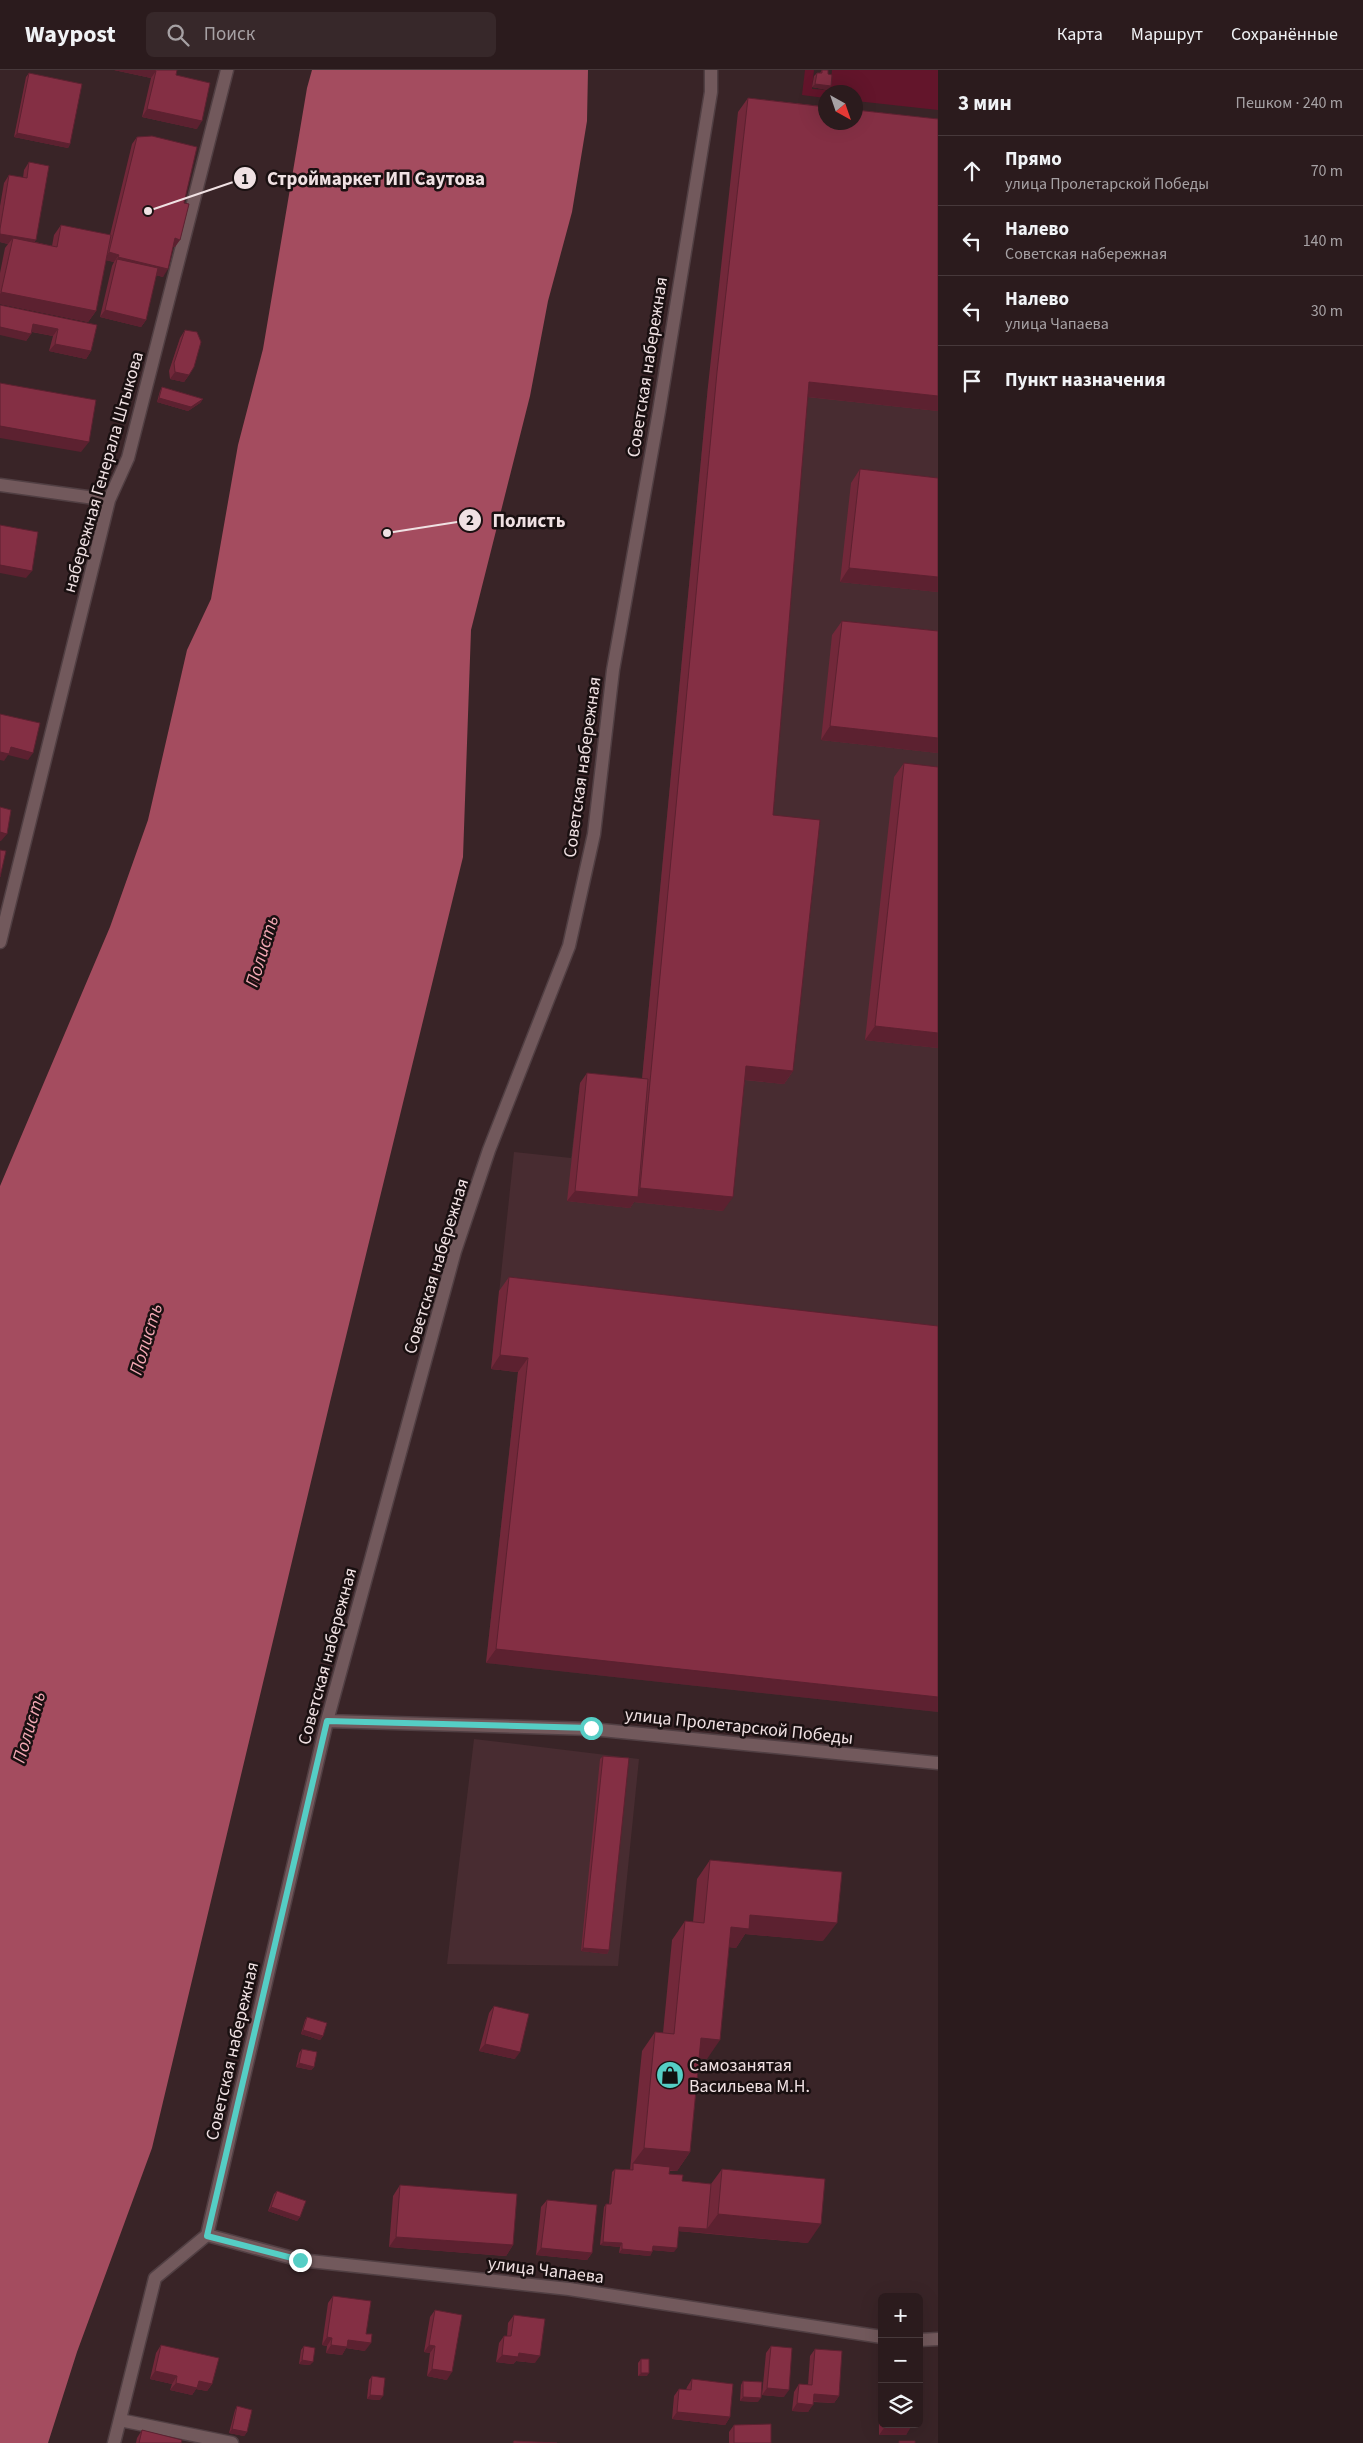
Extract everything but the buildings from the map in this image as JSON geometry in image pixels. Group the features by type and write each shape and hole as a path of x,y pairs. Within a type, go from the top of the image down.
{"street":[{"name":"набережная Генерала Штыкова","path":"0,942 109,500 128,458 227,70"},
{"name":"Советская набережная","path":"207,2236 327,1721 455,1251 489,1150 569,946 594,834 613,670 659,411 711,92 712,70"},
{"path":"0,485 109,500"},
{"name":"улица Пролетарской Победы","path":"327,1721 591,1728 938,1763"},
{"path":"114,2443 155,2278 207,2236"},
{"name":"улица Чапаева","path":"207,2236 300,2260 569,2289 878,2336"},
{"path":"923,2340 938,2339"},
{"path":"120,2420 232,2443"}],"shaded area":[{"path":"805,70 814,70 812,89 818,89 818,97 802,95"},
{"path":"832,70 938,70 938,110 863,102 863,85 830,85"},
{"path":"863,126 938,134 938,1712 486,1663 518,1372 491,1369 514,1152 571,1158 580,1083 641,1090 708,386 822,130 863,130"},
{"path":"474,1739 639,1759 618,1966 447,1964"}],"water":[{"path":"312,70 588,70 587,121 572,212 548,301 530,396 471,630 463,857 330,1402 152,2148 77,2352 48,2443 0,2443 0,1186 110,927 148,820 187,650 211,599 238,445 263,349 307,88"}],"place":[{"name":"Строймаркет ИП Саутова","path":"148,211"},
{"name":"Полисть","path":"387,533"},
{"name":"Самозанятая Васильева М.Н.","path":"670,2075"}],"route":[{"path":"300,2260 207,2236 327,1721 591,1728"}]}
